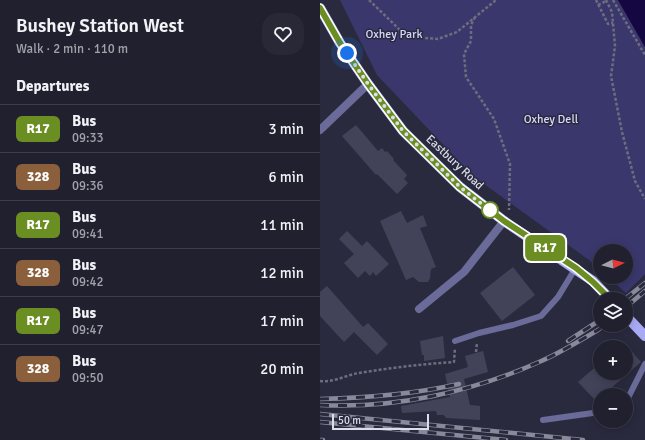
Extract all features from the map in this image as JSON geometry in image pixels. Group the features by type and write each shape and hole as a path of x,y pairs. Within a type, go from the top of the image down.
{"main road":[{"name":"Eastbury Road","path":"320,8 340,43 403,131 460,187 504,221 576,268 603,292"},
{"path":"633,323 645,336"}],"street":[{"path":"320,130 368,84"},
{"path":"419,309 464,272 504,221"}],"lane":[{"path":"455,341 541,316 558,297 576,268"},
{"path":"633,391 645,364"},
{"path":"543,420 593,413"}],"path":[{"path":"368,0 400,30 414,37 438,39 457,32 496,0"},
{"path":"596,0 608,24 613,24"},
{"path":"598,5 606,0 612,12 615,46 611,76 622,132 635,181 645,199"},
{"path":"613,0 645,55"},
{"path":"475,17 471,25 471,41 464,54 466,77 494,119 510,164 508,214 504,221"},
{"path":"320,381 326,382 357,373 419,364 454,362 455,341"}],"green space":[{"name":"Oxhey Dell","path":"340,0 618,0 645,47 645,274 627,292 625,292 616,284 633,284 633,244 593,244 593,264 473,176 377,75"}],"shaded area":[{"path":"618,0 645,0 645,47"}],"building":[{"path":"356,125 378,151 382,148 385,152 387,151 407,175 404,179 408,183 397,194 377,174 376,175 342,136"},
{"path":"401,211 407,223 423,215 427,226 420,228 436,267 431,269 428,282 419,282 413,277 406,280 380,221"},
{"path":"347,231 362,246 367,241 389,264 376,276 373,272 370,276 365,271 358,278 344,263 354,254 339,239"},
{"path":"513,267 535,295 502,321 480,293"},
{"path":"327,286 363,327 368,323 388,344 377,355 354,332 344,342 320,316 320,292"},
{"path":"443,336 445,358 424,361 420,341"},
{"path":"483,351 488,372 464,379 470,405 480,406 480,420 446,418 444,415 437,415 436,411 402,413 401,406 450,397 445,374 468,367 465,356"},
{"path":"633,353 641,362 633,369"},
{"path":"593,369 593,380 620,380 611,388 593,388 593,398 578,382"}],"railway":[{"path":"633,293 645,283"},
{"path":"633,301 645,291"},
{"path":"568,341 593,325"},
{"path":"320,405 348,406 376,404 404,401 460,390 513,373 539,362 595,332"},
{"path":"320,399 390,395 459,384"},
{"path":"320,414 583,440"},
{"path":"320,422 506,440"}],"bus line":[{"name":"R17","path":"320,8 340,43 403,131 460,187 504,221 576,268 604,292"}],"route":[{"path":"347,53 403,131 460,187 493,213 490,210"}],"park label":[{"name":"Oxhey Park","path":"394,34"}]}
